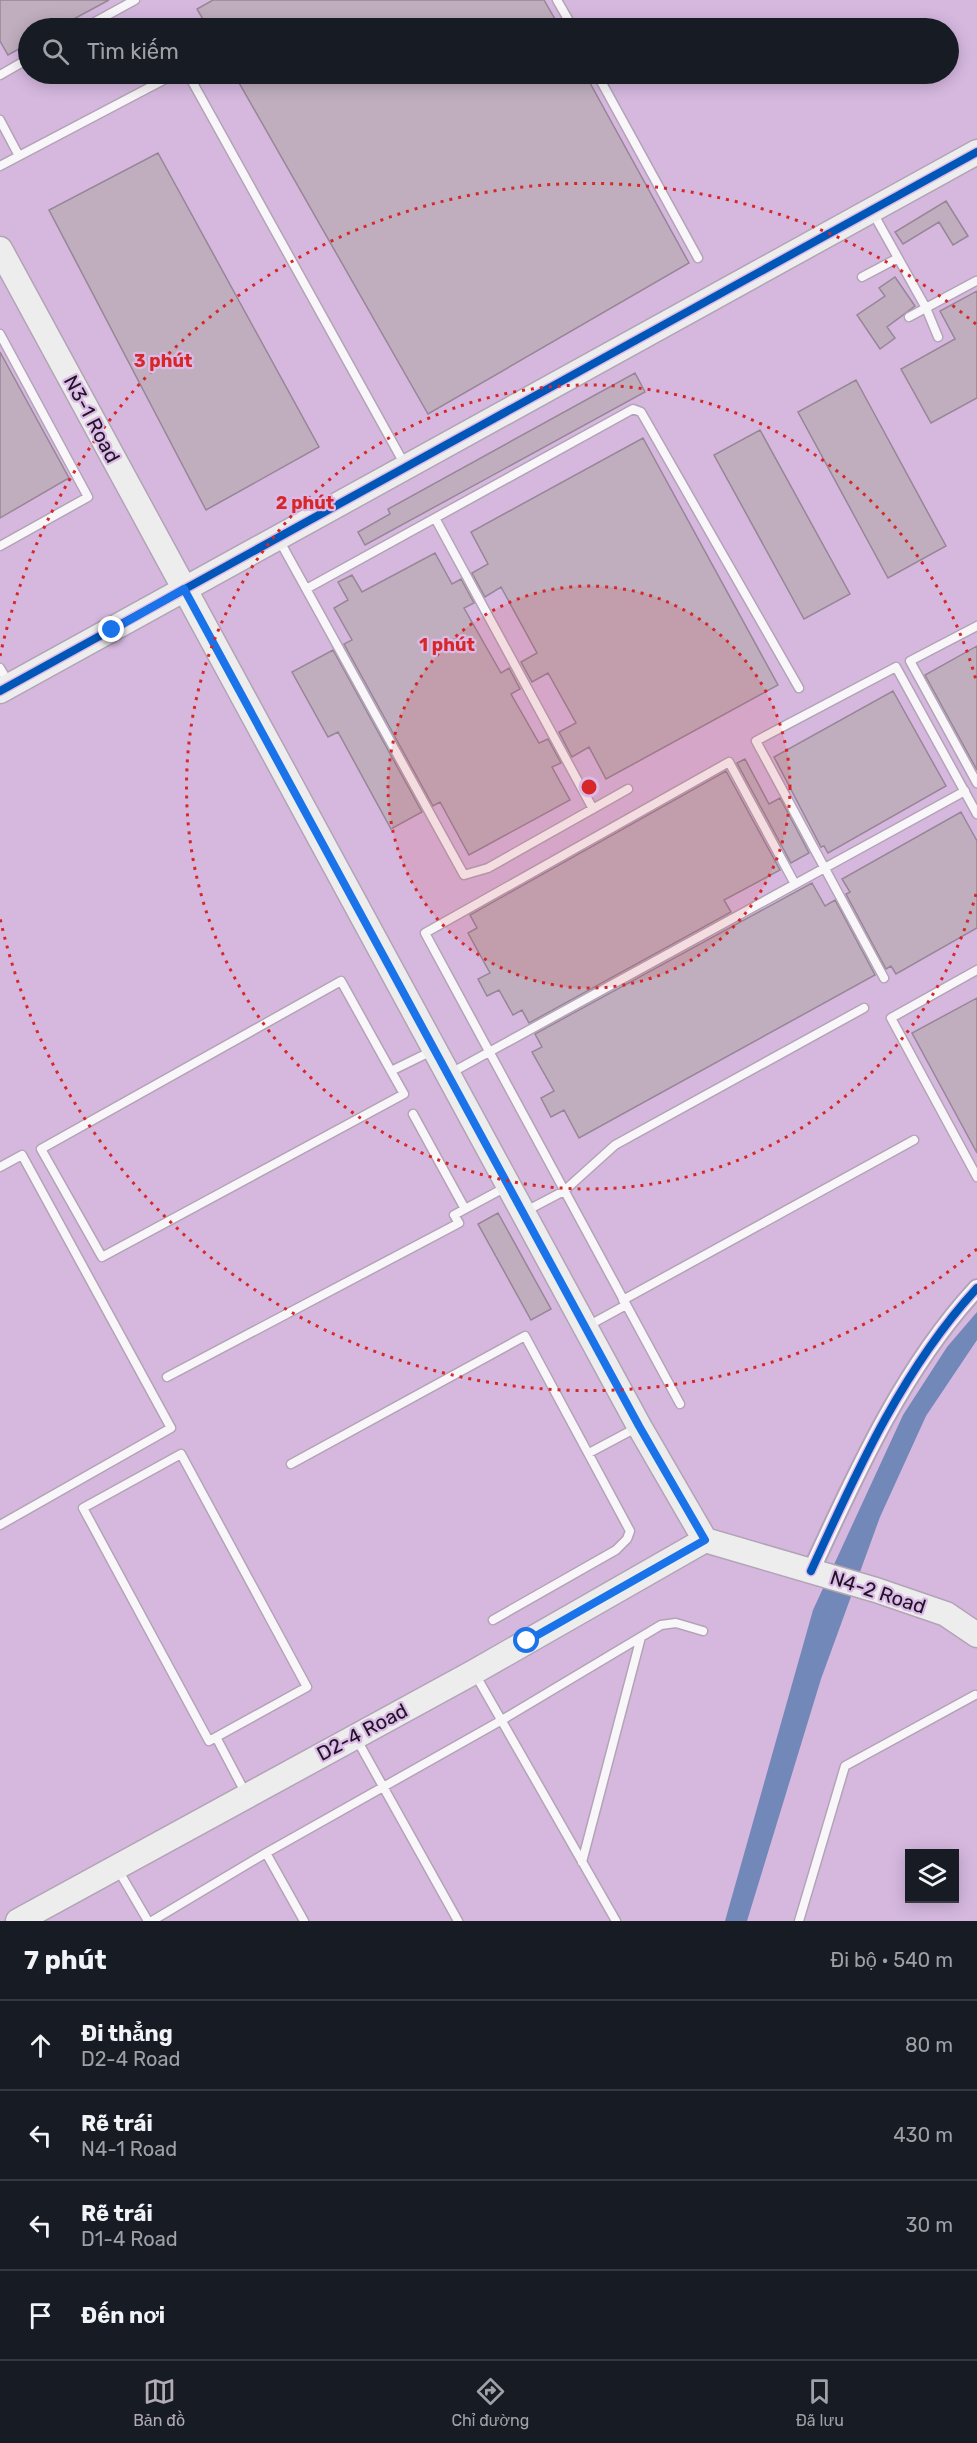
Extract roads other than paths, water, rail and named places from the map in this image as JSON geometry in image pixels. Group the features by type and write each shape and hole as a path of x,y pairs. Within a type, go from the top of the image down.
{"main road":[{"path":"3,681 184,589 407,468 977,152"},
{"name":"N3-1 Road","path":"0,249 639,1426 705,1540"},
{"name":"N4-2 Road","path":"705,1540 876,1590 946,1614 977,1635"},
{"name":"D2-4 Road","path":"18,1921 354,1735 474,1672 705,1540"}],"street":[{"path":"811,1571 864,1459 928,1349 977,1288"}],"lane":[{"path":"102,18 135,0"},
{"path":"557,0 567,18"},
{"path":"0,75 18,65"},
{"path":"0,166 156,84"},
{"path":"194,84 407,468"},
{"path":"602,84 698,258"},
{"path":"0,120 19,156"},
{"path":"872,210 926,308 938,337"},
{"path":"862,277 898,258"},
{"path":"909,317 976,281"},
{"path":"0,334 88,497 0,546"},
{"path":"308,588 633,409 641,412 799,688"},
{"path":"435,518 593,809"},
{"path":"278,538 308,588 358,686 464,875 488,868 628,789"},
{"path":"977,626 910,661 977,783"},
{"path":"884,978 756,741 896,667 977,814"},
{"path":"680,1404 425,933 729,762 795,884"},
{"path":"448,1074 965,791"},
{"path":"977,970 891,1018 977,1177"},
{"path":"341,981 391,1071 404,1094 102,1257 41,1149 341,981"},
{"path":"523,1212 564,1191 615,1145 864,1008"},
{"path":"391,1071 435,1049"},
{"path":"413,1114 465,1209"},
{"path":"586,1327 625,1302 914,1140"},
{"path":"0,1167 22,1155 171,1428 0,1526"},
{"path":"167,1377 459,1223 454,1215 509,1186"},
{"path":"291,1464 525,1336 629,1527 627,1539 616,1550 494,1620"},
{"path":"589,1453 639,1426"},
{"path":"181,1454 307,1686 216,1737 209,1741 83,1508 181,1454"},
{"path":"117,1867 150,1921 502,1720 641,1637 670,1623 703,1631"},
{"path":"582,1862 641,1637"},
{"path":"474,1672 616,1921"},
{"path":"799,1921 845,1766 975,1695"},
{"path":"354,1735 458,1921"},
{"path":"216,1737 247,1795"},
{"path":"266,1853 304,1921"}],"water":[{"path":"977,1312 977,1340 926,1416 880,1517 821,1679 747,1921 725,1921 813,1610 903,1415 947,1347"}]}
